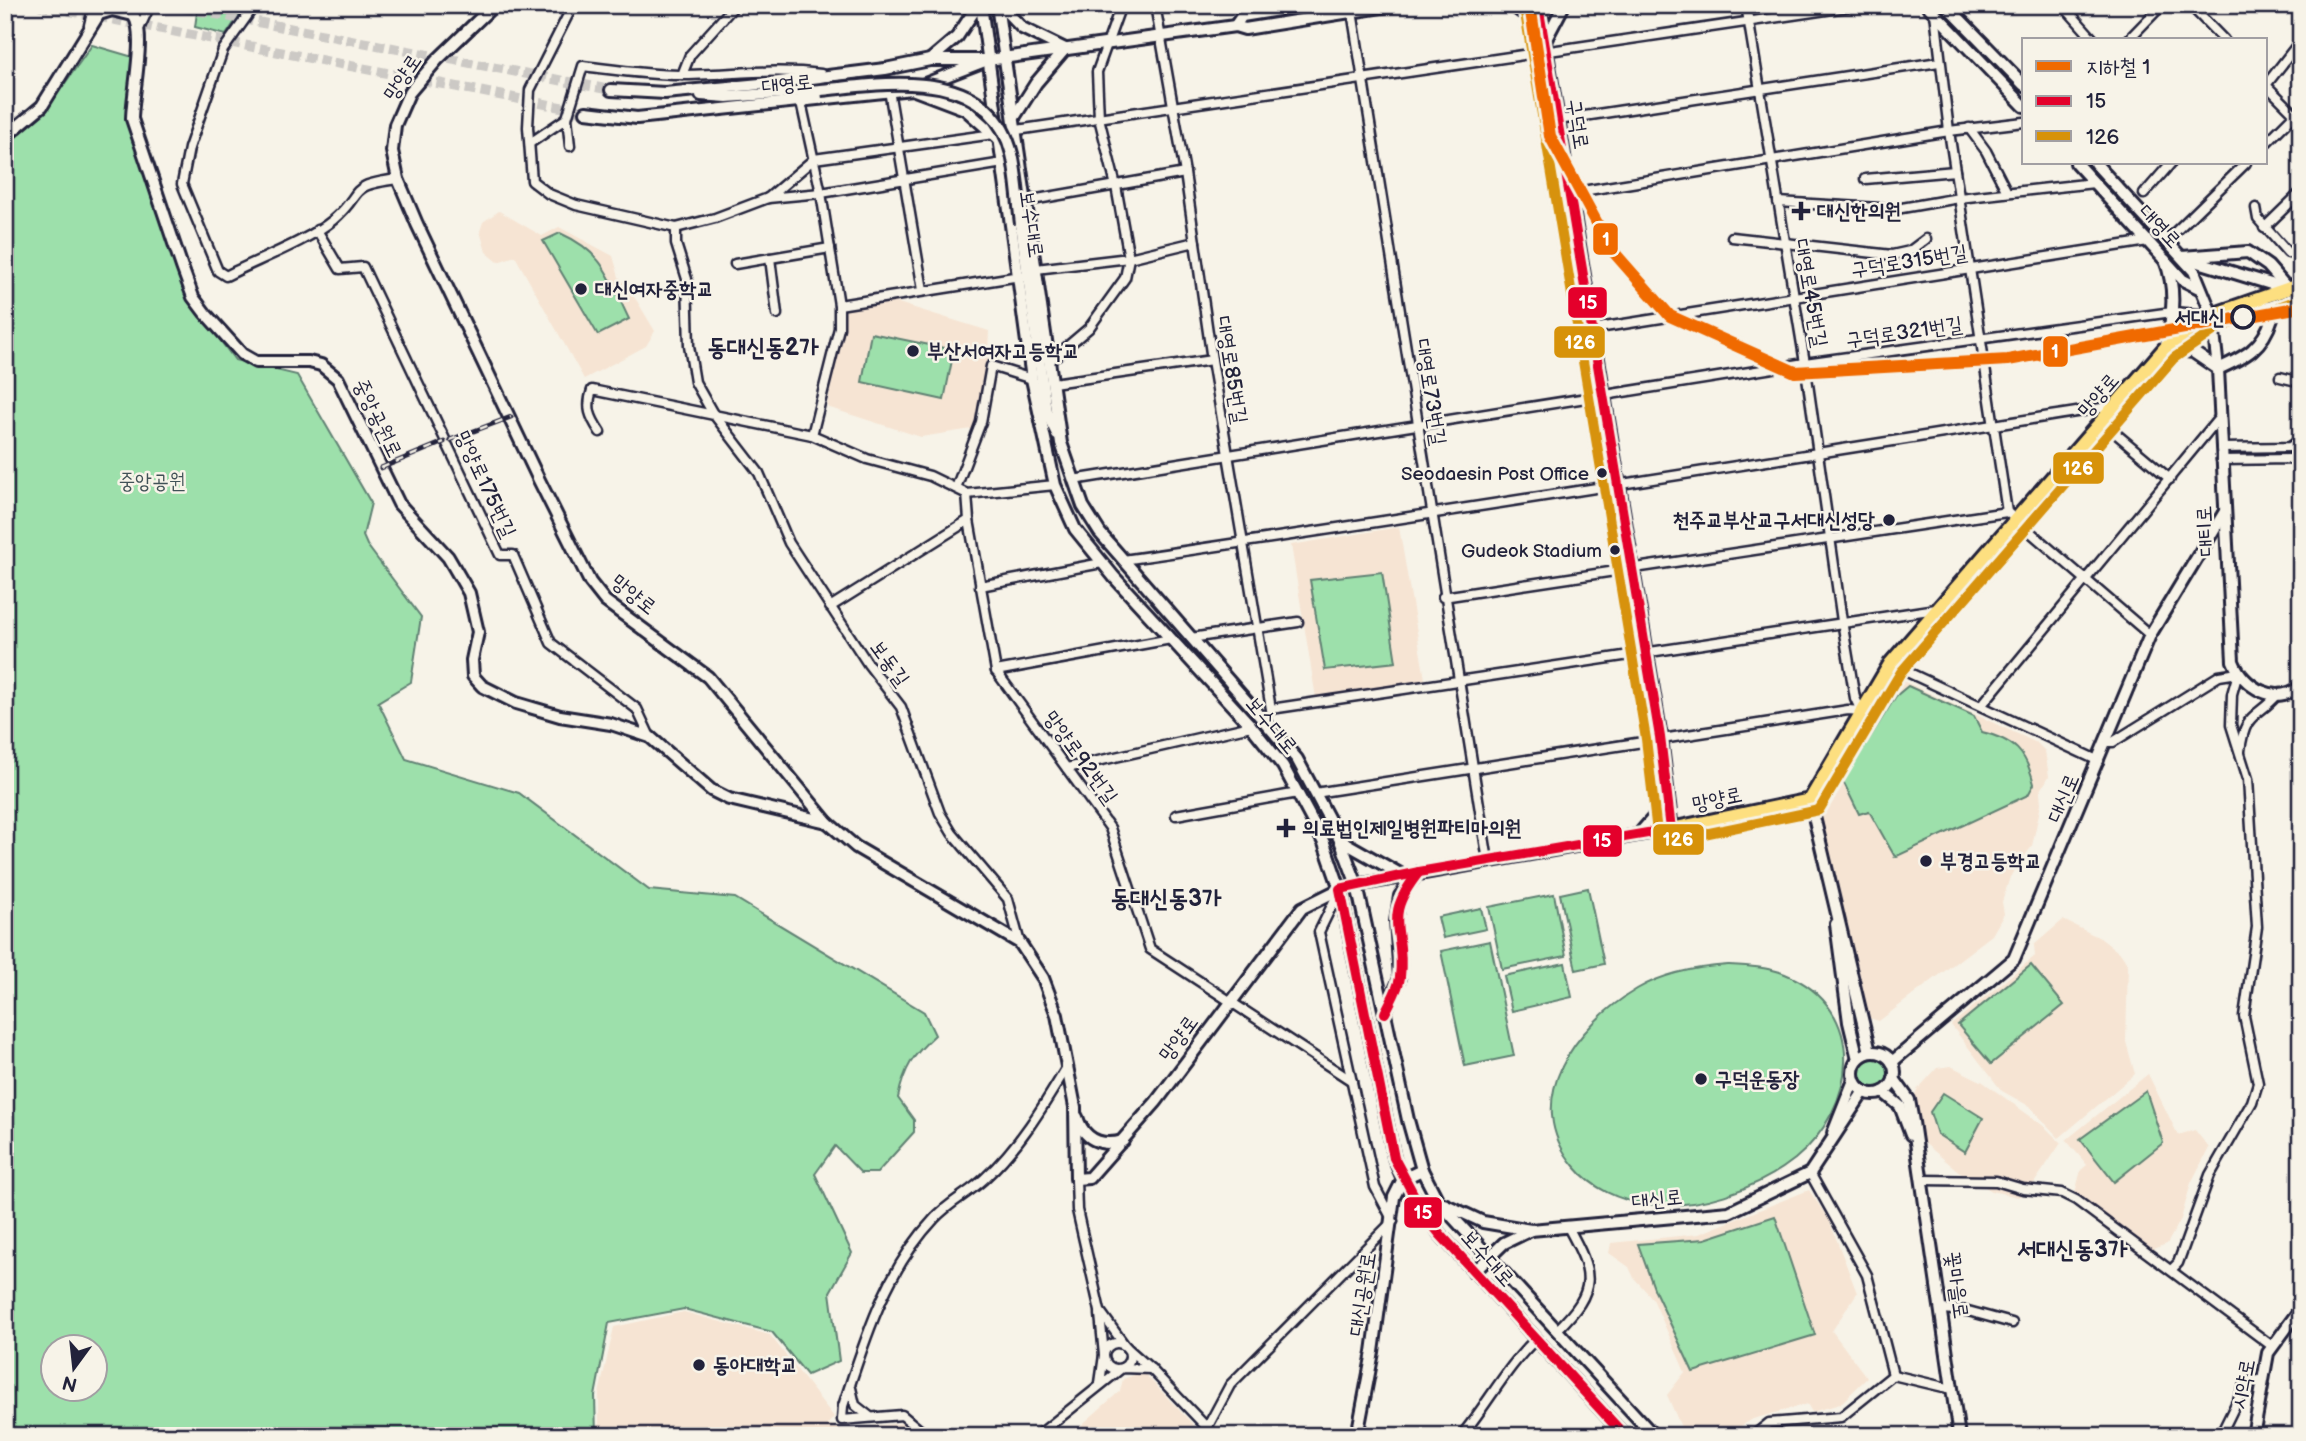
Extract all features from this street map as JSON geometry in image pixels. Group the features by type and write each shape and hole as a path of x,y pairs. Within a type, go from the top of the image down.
{"main road":[{"name":"망양로","path":"494,5 437,60 409,93 394,125 392,150 398,179 590,582 606,601 708,677 827,822 856,847 1020,943 1043,978 1057,1015 1079,1124 1089,1138 1107,1144 1123,1141"},
{"path":"930,60 957,37 979,5"},
{"name":"보수대로","path":"979,5 1020,276 1032,379 1055,485 1075,529 1102,563 1251,726 1283,766 1324,843 1340,889 1394,1158 1403,1179 1424,1214 1474,1272 1625,1436"},
{"path":"998,5 1022,28 1065,49 1035,83 1015,116"},
{"name":"보수대로","path":"998,5 1061,443 1073,480 1094,524 1123,561 1297,759 1340,840 1357,885 1422,1170 1438,1201 1654,1436"},
{"name":"대영로","path":"1235,26 1242,16 1310,5"},
{"name":"대영로","path":"611,90 665,93 834,75 930,60 988,60 1159,35 1235,26 1245,29 1352,9 1394,5"},
{"path":"1512,5 1545,40 1564,5"},
{"name":"구덕로","path":"1538,5 1660,737 1671,829"},
{"path":"1946,5 2022,83"},
{"path":"5,137 42,106 89,26 99,14 112,9 133,15 140,27"},
{"path":"1931,9 2022,104"},
{"name":"중앙공원로","path":"140,27 132,119 193,297 242,354 256,362 309,362 321,365 338,379 399,504 448,557 469,593 478,632 472,660 473,677 482,686 516,703 560,716 611,724 650,737 711,790 729,799 795,811 827,822"},
{"name":"대영로","path":"586,112 637,118 912,89 988,60"},
{"path":"665,93 727,97 922,82 946,88 968,98 991,117 1005,136 1012,153 1046,411 1061,443"},
{"path":"912,89 965,108 997,136"},
{"name":"대영로","path":"2077,164 2183,280 2199,288"},
{"name":"대영로","path":"2096,164 2194,271 2212,315"},
{"path":"2182,257 2248,251 2268,265 2287,288"},
{"path":"2182,257 2287,288"},
{"path":"2165,260 2171,279 2172,313 2165,348 2193,352 2218,369 2248,355 2259,346 2272,318 2269,308 2247,302"},
{"name":"망양로","path":"1075,1107 1076,1179 1089,1178 1123,1141 1302,908 1340,889 1402,875 1671,829 1810,800 1890,664 2011,516 2101,421 2165,348 2212,315 2301,284"},
{"name":"대티로","path":"2212,315 2218,369 2231,647 2238,673"},
{"name":"대신로","path":"1892,1062 2014,959 2150,635 2224,513"},
{"path":"2238,673 2254,688 2278,694 2292,692 2301,686"},
{"path":"1240,715 1254,723 1258,719 1252,706"},
{"path":"1639,835 1651,824 1657,809 1663,767"},
{"path":"1810,800 1836,914 1849,1022 1858,1059"},
{"path":"1340,840 1402,875"},
{"path":"1385,1013 1400,978 1396,920 1400,896 1419,872"},
{"path":"1836,914 1846,939 1857,1003 1871,1052"},
{"path":"1832,1139 1854,1080 1854,1065 1858,1059 1871,1052 1887,1055 1892,1062"},
{"name":"꽃마을로","path":"1892,1062 1894,1079 1909,1100 1959,1436"},
{"path":"1854,1080 1864,1091 1883,1092 1894,1079"},
{"path":"1810,1173 1864,1091"},
{"name":"꽃마을로","path":"1883,1092 1900,1106 1914,1140"},
{"path":"1403,1179 1422,1170"},
{"name":"대신로","path":"1474,1272 1504,1243 1531,1230 1729,1212 1810,1173"},
{"name":"대신공원로","path":"1357,1436 1393,1221 1394,1197 1403,1179"},
{"path":"1438,1201 1483,1222 1531,1230"},
{"name":"시약로","path":"2253,1436 2262,1380 2272,1346 2301,1308"}],"street":[{"path":"89,26 93,5"},
{"path":"140,27 150,5"},
{"path":"255,5 223,50 189,148 182,184 218,271 226,276 317,230 333,220 355,190 368,183 398,179"},
{"path":"573,5 530,90 530,143 533,181 549,194 576,205 676,228 715,218 768,198 821,193 1003,163"},
{"path":"682,75 690,55 736,5"},
{"path":"1049,361 1089,328 1125,278 1129,258 1116,186 1098,118 1097,72 1110,42 1121,5"},
{"name":"대영로85번길","path":"1155,5 1171,108 1185,173 1255,628 1271,709"},
{"name":"대영로45번길","path":"1746,5 1805,363 1842,621 1855,698 1861,711"},
{"path":"1017,130 1364,79 1545,40 1748,23 1860,5"},
{"path":"2063,5 2092,38"},
{"path":"2130,38 2162,5"},
{"path":"2190,5 2222,38"},
{"name":"대영로73번길","path":"1352,9 1419,425 1443,597 1488,861"},
{"path":"1931,9 1980,339 2011,516 2150,635"},
{"path":"2268,82 2301,40"},
{"path":"1558,120 1939,62"},
{"path":"569,146 567,118 583,66 636,73 682,75 788,70 834,75"},
{"path":"2268,87 2298,117 2268,141"},
{"path":"889,90 923,290"},
{"path":"802,102 821,193 839,305 836,340 812,435"},
{"path":"530,143 567,118"},
{"path":"1570,193 1949,131 2022,122"},
{"path":"1969,128 1986,151 2007,192"},
{"path":"768,198 814,159 997,136"},
{"path":"2144,194 2170,164"},
{"path":"2167,240 2245,164"},
{"path":"1865,179 1955,171"},
{"path":"1026,201 1185,173"},
{"path":"1778,202 1896,209 1959,198 2094,183"},
{"path":"2264,228 2301,192"},
{"path":"2256,208 2264,228 2288,253"},
{"name":"보동길","path":"676,228 676,244 687,279 689,346 695,382 712,412 759,473 789,543 830,607 901,707 940,813 952,833 1008,899 1020,943"},
{"name":"망양로175번길","path":"317,230 340,269 363,267 500,555 513,555 551,643 637,709 650,737"},
{"path":"1732,237 1892,255 1910,251 1926,239"},
{"name":"구덕로315번길","path":"1592,328 2148,241"},
{"path":"1036,269 1129,258 1195,242"},
{"path":"735,264 830,248"},
{"path":"770,258 777,314"},
{"path":"839,305 1020,276"},
{"name":"구덕로321번길","path":"1073,480 1805,363 2172,313 2212,315"},
{"path":"1053,383 1212,360"},
{"path":"956,488 981,422 991,366 1032,379"},
{"path":"2280,377 2301,382"},
{"path":"600,432 590,417 587,403 592,390 712,412 812,435 867,459 919,472 967,494 1055,485"},
{"path":"1123,561 1431,512 1618,486 1817,451 2114,406"},
{"path":"1982,706 2219,418"},
{"path":"2101,421 2170,479"},
{"path":"2221,448 2290,447 2301,439"},
{"path":"2221,460 2291,459 2301,467"},
{"name":"망양로92번길","path":"967,494 969,520 996,671 1110,828 1150,949 1230,1002"},
{"path":"1443,597 1830,539 2011,516"},
{"path":"830,607 969,520"},
{"path":"980,586 1102,563"},
{"path":"1263,718 1271,709 1646,654 1842,621 1936,609"},
{"path":"1191,638 1298,622"},
{"path":"996,671 1171,639"},
{"path":"1890,664 2099,761"},
{"path":"2107,741 2113,742 2219,676 2238,673 2232,694 2231,725 2248,779 2258,927 2244,1016 2258,1083 2252,1102 2210,1175 2178,1263 2171,1270"},
{"path":"2239,757 2246,722 2278,694"},
{"path":"1315,793 1660,737 1848,710 1861,711"},
{"path":"1067,768 1251,726"},
{"path":"1176,816 1297,793"},
{"path":"1207,1428 1230,1385 1393,1221 1375,1187 1319,932 1340,889"},
{"path":"1230,1002 1352,1081"},
{"path":"927,1436 902,1415 842,1420 843,1406 871,1324 900,1264 934,1218 985,1178 1028,1131 1068,1064"},
{"path":"1810,1173 1867,1275 1893,1375"},
{"path":"1076,1179 1077,1210 1100,1311 1104,1355 1109,1367 1151,1368"},
{"path":"1923,1180 1996,1181 2023,1189 2062,1193 2272,1346"},
{"path":"1557,1330 1585,1295 1589,1273 1567,1227"},
{"path":"1941,1309 1968,1311 2012,1323"},
{"path":"1037,1436 1130,1359 1125,1347 1100,1311"},
{"path":"1461,1436 1506,1378 1520,1354 1536,1339"},
{"path":"1100,1383 1105,1350 1115,1343 1125,1347 1151,1368 1215,1436"},
{"path":"1893,1375 1952,1389"},
{"path":"1753,1436 1769,1423 1841,1417 1893,1375"},
{"path":"2220,1436 2247,1381 2262,1380"},
{"path":"851,1382 850,1396 855,1405 872,1417"}],"shaded area":[{"name":"대신여자중학교","path":"499,211 542,236 559,227 613,256 619,277 655,331 646,346 584,379 515,256 498,262 486,252 480,231 483,222"},
{"name":"부산서여자고등학교","path":"895,302 989,331 987,371 978,428 921,437 827,407 845,309"},
{"path":"1399,527 1426,685 1316,698 1291,545"},
{"name":"부경고등학교","path":"1903,681 2037,743 2045,751 2049,776 2040,792 2041,804 2032,846 2010,877 2002,902 2004,914 1992,935 1879,1021 1866,1017 1821,818 1830,797"},
{"path":"2063,920 2100,938 2121,954 2128,965 2126,1042 2135,1074 2059,1138 2029,1106 2002,1091 1951,1025 2035,956 2034,945"},
{"path":"1951,1066 1983,1082 2045,1127 2061,1143 2030,1189 2018,1197 1992,1191 1962,1174 1923,1142 1909,1108 1917,1090 1937,1068"},
{"path":"2148,1074 2178,1135 2195,1130 2209,1148 2191,1183 2181,1219 2167,1244 2147,1251 2121,1233 2075,1193 2081,1170 2087,1165 2066,1140"},
{"path":"1809,1190 1829,1220 1857,1293 1832,1331 1867,1378 1840,1404 1812,1412 1807,1404 1753,1419 1734,1430 1731,1436 1685,1436 1667,1395 1685,1372 1653,1299 1634,1278 1629,1267 1609,1253 1611,1243 1699,1234"},
{"name":"동아대학교","path":"684,1312 770,1335 834,1417 828,1424 857,1436 599,1436 599,1394 614,1327"},
{"path":"1143,1372 1204,1436 1069,1436 1120,1391 1123,1379"},
{"path":"904,1423 914,1436 857,1436 862,1427"}],"green space":[{"path":"198,5 246,5 226,35 195,27"},
{"name":"중앙공원","path":"92,45 133,57 128,92 129,128 190,300 235,360 297,375 371,503 363,536 367,545 421,617 411,682 378,702 406,759 519,793 649,890 735,898 924,1012 935,1035 910,1063 898,1098 914,1120 914,1132 877,1173 861,1173 835,1146 815,1174 852,1253 830,1292 839,1361 807,1375 772,1332 684,1309 609,1323 595,1396 596,1436 5,1436 5,143 46,110"},
{"path":"560,233 587,249 596,258 610,279 629,319 598,335 543,241"},
{"path":"871,333 954,350 944,400 862,382"},
{"path":"1382,572 1396,662 1325,670 1310,580"},
{"path":"1908,686 1974,716 1982,732 2010,743 2027,763 2034,784 2028,795 1895,857 1869,811 1859,814 1843,781 1896,696"},
{"path":"1588,888 1604,964 1576,970 1560,894"},
{"path":"1554,894 1566,956 1502,969 1489,907"},
{"path":"1481,908 1486,929 1443,938 1438,917"},
{"path":"1490,941 1514,1056 1465,1066 1441,951"},
{"path":"1565,963 1572,997 1512,1011 1504,976"},
{"name":"구덕운동장","path":"1728,965 1765,968 1785,974 1812,990 1831,1010 1842,1034 1845,1060 1841,1087 1832,1114 1816,1138 1795,1159 1762,1180 1725,1195 1705,1201 1666,1205 1637,1202 1607,1192 1581,1174 1558,1141 1552,1116 1554,1091 1562,1067 1576,1044 1594,1023 1637,989 1681,972"},
{"path":"2031,965 2064,1005 1991,1064 1958,1025"},
{"path":"1874,1059 1884,1063 1888,1073 1884,1083 1874,1087 1864,1083 1860,1073 1864,1063"},
{"path":"2146,1091 2163,1143 2114,1182 2080,1139"},
{"path":"1943,1093 1983,1118 1965,1152 1937,1134 1930,1112"},
{"path":"1775,1216 1815,1335 1693,1372 1655,1291 1638,1244 1705,1239"}],"tunnel":[{"path":"39,5 586,112"},
{"path":"169,5 611,90"}],"railway":[{"path":"450,440 511,417"},
{"path":"381,468 444,442"}],"metro line":[{"name":"1","path":"1530,5 1550,136 1611,249 1670,316 1795,372 2008,360 2301,307"}],"transit line":[{"name":"15","path":"1538,5 1660,737 1671,829 1419,872 1340,889 1394,1158 1424,1214 1439,1233 1625,1436"},
{"name":"126","path":"1524,7 1646,739 1657,832 1666,842 1819,810 1901,672 2174,358 2218,328 2301,299"},
{"name":"15","path":"1385,1013 1400,977 1397,914 1400,902 1419,872"}],"place":[{"name":"대신한의원","path":"1801,211"},
{"name":"대신여자중학교","path":"581,289"},
{"name":"서대신","path":"2243,317"},
{"name":"부산서여자고등학교","path":"913,351"},
{"name":"Seodaesin Post Office","path":"1602,473"},
{"name":"천주교부산교구서대신성당","path":"1889,520"},
{"name":"Gudeok Stadium","path":"1615,550"},
{"name":"의료법인제일병원파티마의원","path":"1286,828"},
{"name":"부경고등학교","path":"1926,861"},
{"name":"구덕운동장","path":"1701,1079"},
{"name":"동아대학교","path":"699,1365"}],"district":[{"name":"동대신동2가","path":"763,347"},
{"name":"동대신동3가","path":"1166,898"},
{"name":"서대신동3가","path":"2072,1249"}]}
